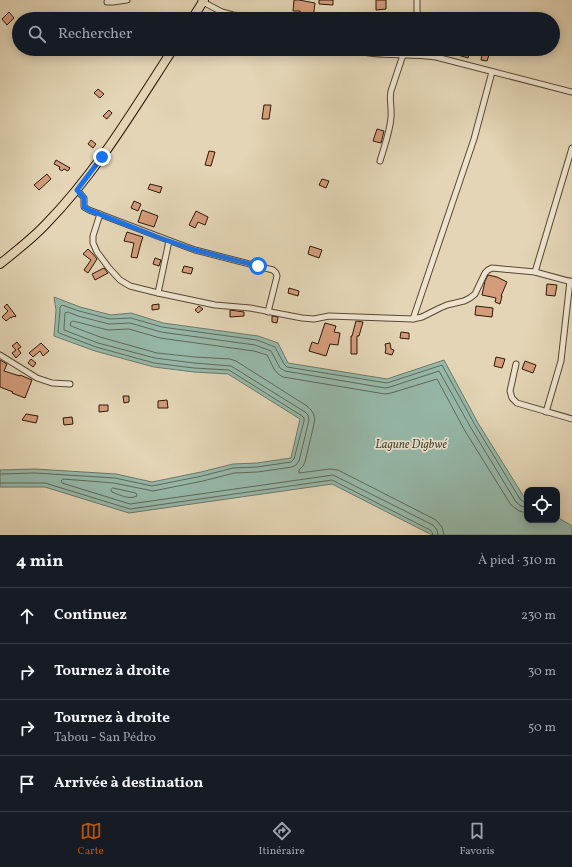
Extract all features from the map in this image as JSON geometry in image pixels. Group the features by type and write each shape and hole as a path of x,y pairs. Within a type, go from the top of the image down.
{"main road":[{"path":"196,12 202,1"},
{"path":"0,264 25,244 46,224 77,190 102,157 168,56"}],"street":[{"path":"108,2 127,0"},
{"path":"417,0 418,12"},
{"path":"202,1 222,12"},
{"path":"380,161 391,118 390,96 403,56"},
{"path":"429,56 572,92"},
{"path":"412,319 474,139 492,72"},
{"path":"535,272 572,148"},
{"path":"77,190 84,198 84,207 100,214 195,250 273,270 277,276 268,312"},
{"path":"100,214 93,236 93,243 97,252 109,268 120,280 130,286 215,305 250,308 302,318 314,319 329,316 412,319 422,317 440,308 470,298 475,294 485,273 492,268 535,272 571,281 561,361 546,412"},
{"path":"158,293 170,241"},
{"path":"0,355 37,378 52,382 70,384"},
{"path":"516,364 510,391 512,398 517,403 572,419"}],"water":[{"name":"Lagune Digbwé","path":"54,297 80,307 111,315 131,313 163,323 258,336 278,343 288,363 387,379 444,360 478,423 524,497 524,523 560,523 560,519 572,526 572,535 432,535 332,484 129,513 45,487 0,487 0,470 35,469 116,474 152,482 233,464 257,463 291,458 300,419 228,374 194,372 154,367 95,351 54,336 56,310"}],"building":[{"path":"294,0 315,3 314,12 293,11"},
{"path":"319,0 333,0 333,5 319,4"},
{"path":"376,0 386,0 386,9 376,10"},
{"path":"9,12 12,16 12,20 7,25 2,19"},
{"path":"482,56 489,56 487,61 481,60"},
{"path":"98,89 104,94 100,98 94,93"},
{"path":"264,105 271,105 269,119 262,119"},
{"path":"109,110 112,113 107,119 103,116"},
{"path":"377,129 384,131 381,143 373,141"},
{"path":"91,140 96,144 93,148 88,144"},
{"path":"209,151 215,152 211,166 205,165"},
{"path":"56,160 70,168 68,171 64,169 62,171 59,169 60,167 54,164"},
{"path":"47,174 51,179 39,190 34,185"},
{"path":"322,179 329,181 326,188 319,185"},
{"path":"150,184 162,187 160,193 148,189"},
{"path":"134,201 141,204 138,211 131,208"},
{"path":"142,210 158,216 154,227 138,222"},
{"path":"196,211 208,217 205,225 198,222 195,228 189,225"},
{"path":"127,232 143,237 137,258 131,257 134,243 124,241"},
{"path":"310,246 322,250 319,258 308,254"},
{"path":"88,249 97,259 88,273 84,270 91,260 83,254"},
{"path":"155,258 161,260 159,266 153,264"},
{"path":"184,266 193,268 191,274 182,272"},
{"path":"104,268 108,273 95,280 92,274"},
{"path":"488,275 497,277 507,282 501,296 500,304 495,302 496,298 482,295"},
{"path":"547,284 557,285 555,296 546,295"},
{"path":"289,288 299,291 298,296 288,293"},
{"path":"7,304 16,316 11,317 6,321 2,317 8,311 4,307"},
{"path":"159,304 159,309 152,310 152,305"},
{"path":"199,306 203,309 198,313 195,310"},
{"path":"476,306 493,308 492,317 475,315"},
{"path":"230,310 244,312 244,316 230,317"},
{"path":"272,316 278,317 277,323 272,322"},
{"path":"356,321 363,322 359,336 357,336 357,354 351,354 351,336"},
{"path":"325,323 336,326 334,332 340,333 338,345 330,344 326,356 309,351 312,342 318,344"},
{"path":"401,332 409,333 409,339 400,338"},
{"path":"17,342 21,347 18,349 21,353 16,358 12,353 16,350 12,346"},
{"path":"41,343 49,351 43,356 40,351 33,357 29,353"},
{"path":"390,343 391,349 394,350 392,355 385,353 385,344"},
{"path":"496,357 505,359 502,368 494,366"},
{"path":"31,359 36,363 33,367 28,363"},
{"path":"0,360 7,364 4,371 32,380 25,398 0,387"},
{"path":"525,361 536,365 533,373 522,369"},
{"path":"123,396 129,396 129,402 124,403"},
{"path":"167,400 168,408 158,408 158,401"},
{"path":"99,405 108,405 108,411 99,412"},
{"path":"26,414 38,416 36,423 22,420"},
{"path":"72,417 73,424 64,425 63,418"}],"route":[{"path":"102,157 77,190 84,198 84,207 160,238 195,250 258,266"}]}
